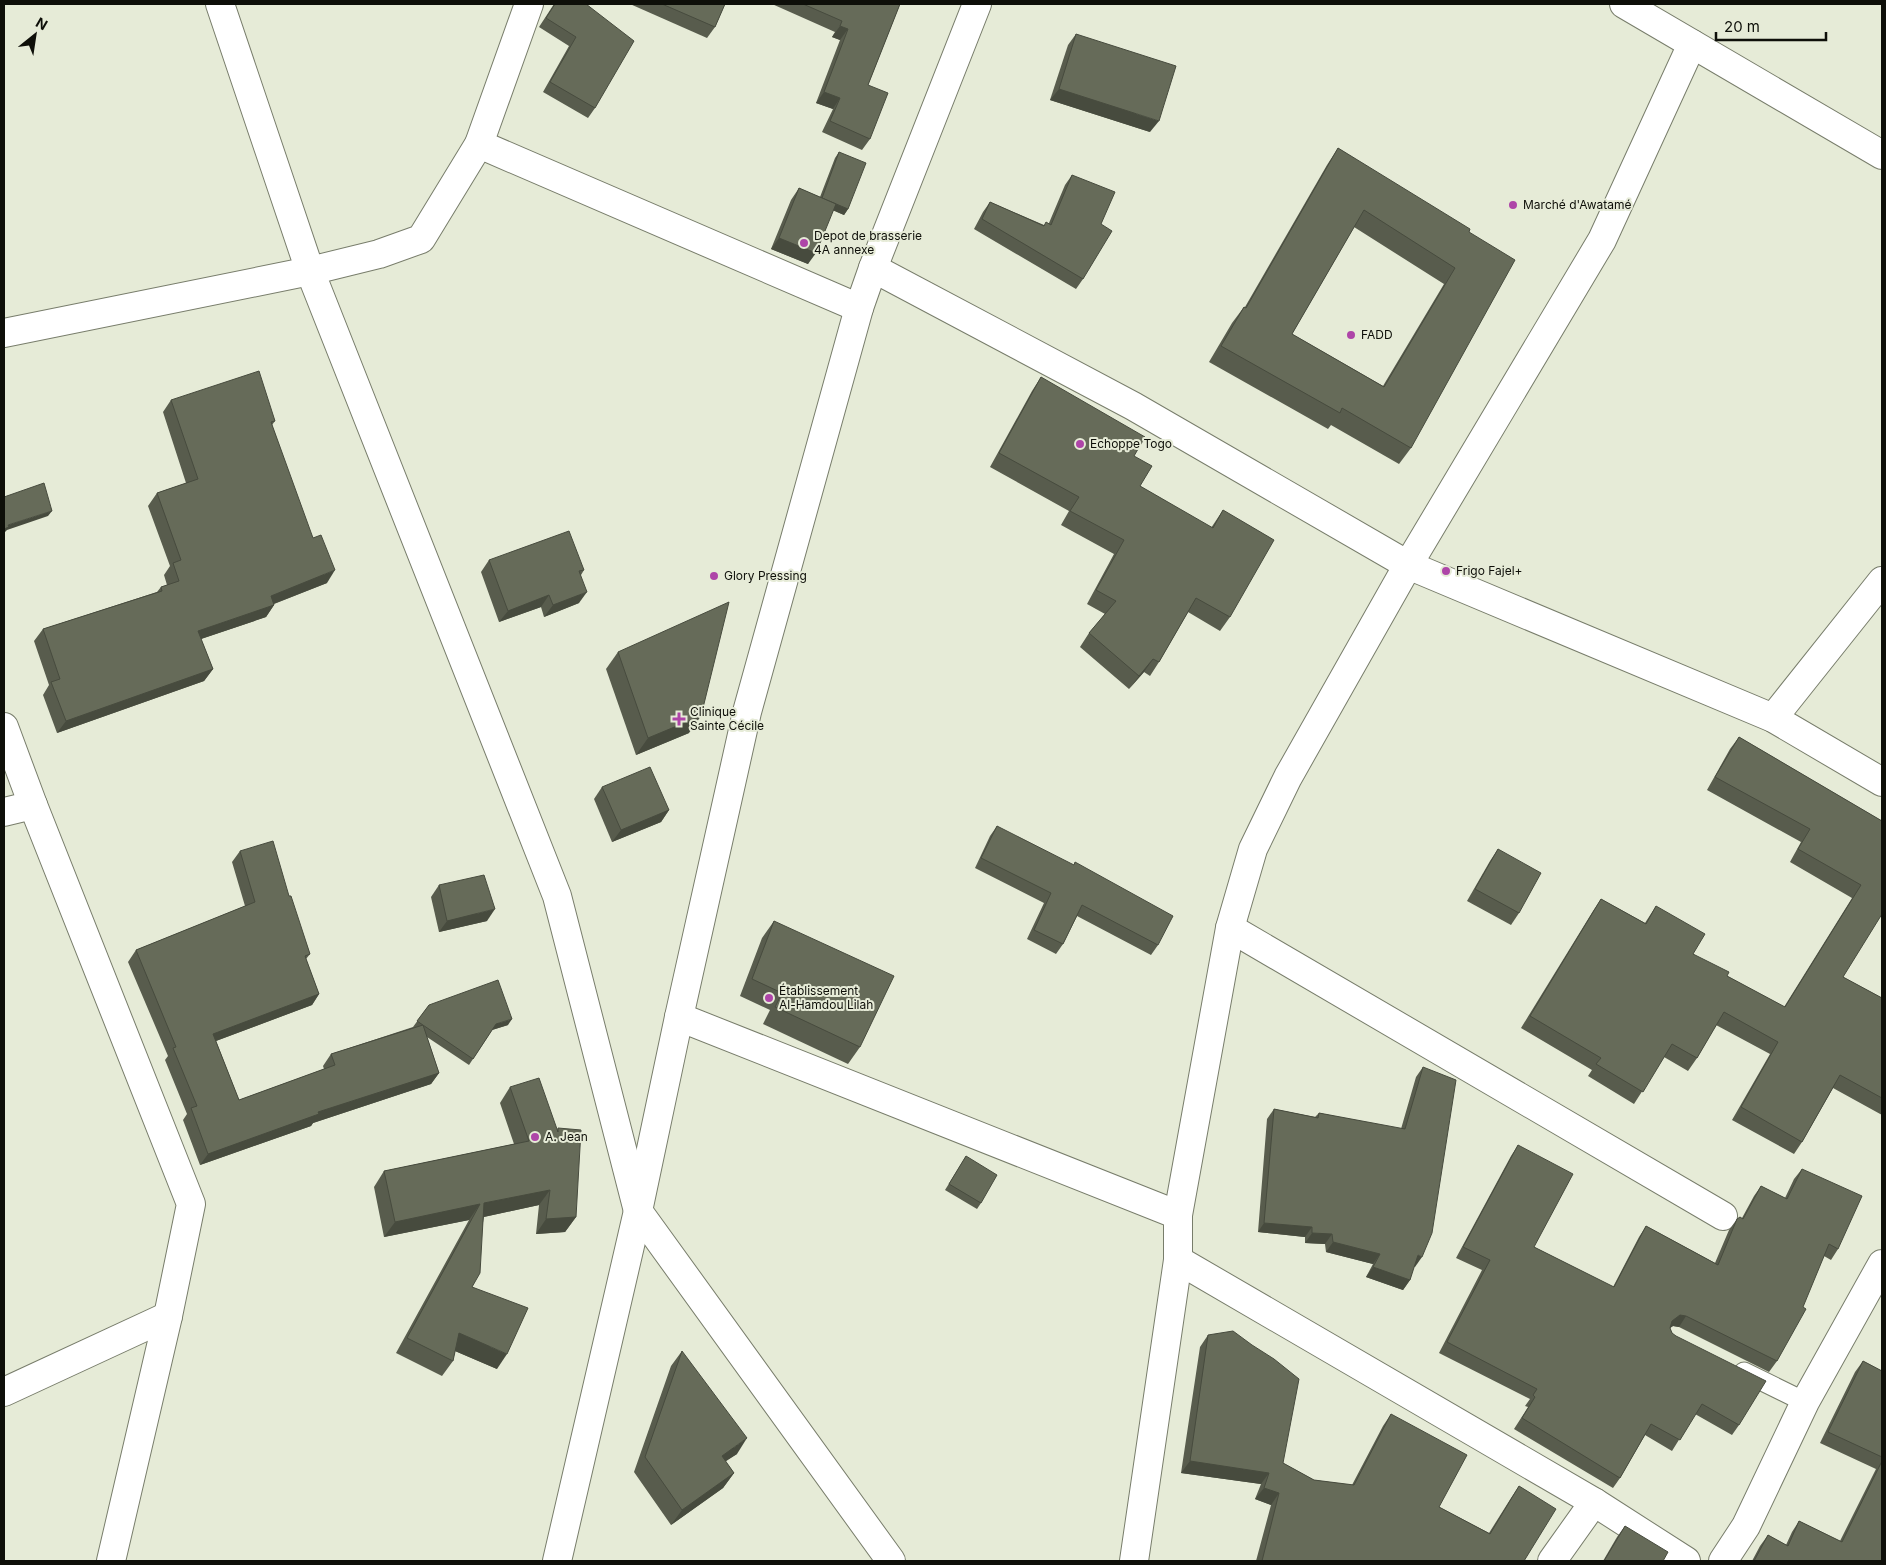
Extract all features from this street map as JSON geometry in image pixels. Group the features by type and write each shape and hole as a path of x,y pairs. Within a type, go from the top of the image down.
{"street":[{"path":"220,4 310,271 557,896 638,1210 891,1561"},
{"path":"4,333 310,271 379,254 421,239 480,144 529,4"},
{"path":"557,1561 638,1210 747,712 859,308 977,4"},
{"path":"1624,4 1882,155"},
{"path":"1134,1561 1178,1260 1178,1215 1230,928 1253,849 1288,777 1408,565 1602,240 1692,44"},
{"path":"480,144 859,308"},
{"path":"873,268 1133,406 1408,565 1773,718 1882,782"},
{"path":"1773,718 1882,582"},
{"path":"4,727 191,1204 168,1316 111,1561"},
{"path":"4,812 33,805"},
{"path":"1230,928 1723,1216"},
{"path":"679,1017 1178,1215"},
{"path":"1178,1260 1594,1502 1686,1561"},
{"path":"1723,1561 1746,1526 1805,1402 1882,1264"},
{"path":"4,1392 168,1316"},
{"path":"1552,1561 1594,1502"}],"lane":[{"path":"1727,1363 1805,1402"}],"building":[{"path":"555,4 586,4 634,41 595,108 550,82 576,37 546,18"},
{"path":"662,4 725,4 715,27"},
{"path":"803,4 900,4 868,85 888,93 870,139 830,121 840,98 824,92 848,29 840,26 842,21"},
{"path":"1076,34 1176,66 1159,121 1059,89"},
{"path":"1338,148 1470,229 1469,232 1515,260 1411,448 1342,408 1340,413 1221,346 1244,307 1246,308","holes":["1364,210 1455,268 1384,387 1292,334"]},
{"path":"839,152 866,163 848,209 822,198"},
{"path":"1072,175 1115,192 1101,224 1112,231 1083,279 982,219 990,202 1044,226 1046,222 1051,225"},
{"path":"799,188 836,204 816,253 779,238"},
{"path":"259,371 275,421 271,422 313,538 321,535 335,570 271,596 274,605 198,631 213,669 66,721 51,682 60,679 43,629 162,591 161,587 179,581 173,563 181,560 157,493 198,479 171,400"},
{"path":"1041,377 1145,437 1134,456 1152,466 1140,486 1213,528 1223,510 1274,540 1230,617 1196,598 1159,662 1153,659 1139,676 1089,633 1116,601 1096,590 1124,540 1070,511 1079,497 999,453"},
{"path":"44,483 52,511 8,525 9,527 4,529 4,497"},
{"path":"569,531 584,570 579,571 587,592 553,605 549,595 508,611 489,560"},
{"path":"729,602 701,716 648,738 618,652"},
{"path":"1739,737 1882,821 1882,914 1843,977 1882,998 1882,1098 1840,1075 1802,1142 1741,1107 1778,1042 1724,1012 1697,1058 1672,1044 1643,1092 1596,1064 1601,1058 1530,1016 1601,899 1646,924 1656,906 1705,934 1693,954 1729,972 1727,976 1785,1007 1861,885 1798,849 1810,829 1715,777"},
{"path":"650,767 669,810 621,830 602,787"},
{"path":"997,826 1074,865 1075,862 1173,916 1158,945 1082,905 1063,944 1034,930 1051,893 981,858"},
{"path":"273,841 289,896 291,896 310,954 305,956 319,994 213,1034 239,1100 335,1065 331,1054 423,1025 439,1073 318,1112 319,1114 208,1154 191,1108 197,1106 173,1048 176,1047 136,950 255,902 240,851"},
{"path":"1498,849 1541,873 1519,913 1475,889"},
{"path":"484,875 495,909 447,921 439,885"},
{"path":"774,921 894,976 860,1047 775,1007 782,993 752,979"},
{"path":"498,980 512,1019 496,1024 473,1059 417,1021 429,1005"},
{"path":"1423,1067 1456,1080 1432,1233 1422,1257 1418,1255 1410,1280 1373,1267 1380,1254 1333,1242 1332,1234 1312,1233 1312,1227 1264,1223 1274,1109 1318,1118 1319,1113 1405,1129"},
{"path":"539,1078 558,1132 558,1128 581,1130 576,1217 546,1219 550,1190 484,1203 480,1273 472,1287 528,1308 507,1354 459,1333 453,1361 407,1338 480,1204 395,1222 384,1171 529,1141 510,1087"},
{"path":"1518,1145 1573,1174 1534,1247 1614,1287 1646,1226 1718,1265 1737,1219 1740,1217 1743,1219 1761,1186 1787,1199 1802,1169 1862,1196 1838,1249 1829,1244 1803,1307 1806,1309 1777,1361 1686,1316 1680,1315 1672,1321 1670,1328 1676,1336 1766,1381 1739,1425 1702,1404 1680,1440 1651,1424 1620,1478 1522,1418 1535,1397 1533,1395 1537,1389 1447,1342 1490,1260 1463,1247"},
{"path":"966,1156 997,1175 981,1203 949,1184"},
{"path":"1233,1331 1299,1379 1283,1463 1314,1480 1354,1485 1391,1414 1467,1455 1439,1507 1490,1534 1519,1486 1556,1509 1524,1561 1262,1561 1279,1493 1264,1488 1269,1473 1190,1461 1208,1335"},
{"path":"682,1351 747,1438 722,1456 734,1473 682,1510 645,1457"},
{"path":"1863,1361 1882,1371 1882,1457 1828,1432"},
{"path":"1882,1461 1882,1561 1754,1561 1768,1535 1788,1546 1799,1521 1842,1542"},
{"path":"1625,1526 1668,1552 1663,1561 1604,1561"}],"place":[{"name":"Marché d'Awatamé","path":"1513,205"},
{"name":"Depot de brasserie 4A annexe","path":"804,243"},
{"name":"FADD","path":"1351,335"},
{"name":"Echoppe Togo","path":"1080,444"},
{"name":"Frigo Fajel+","path":"1446,571"},
{"name":"Glory Pressing","path":"714,576"},
{"name":"Clinique Sainte Cécile","path":"679,719"},
{"name":"Établissement Al-Hamdou Lilah","path":"769,998"},
{"name":"A. Jean","path":"535,1137"}]}
